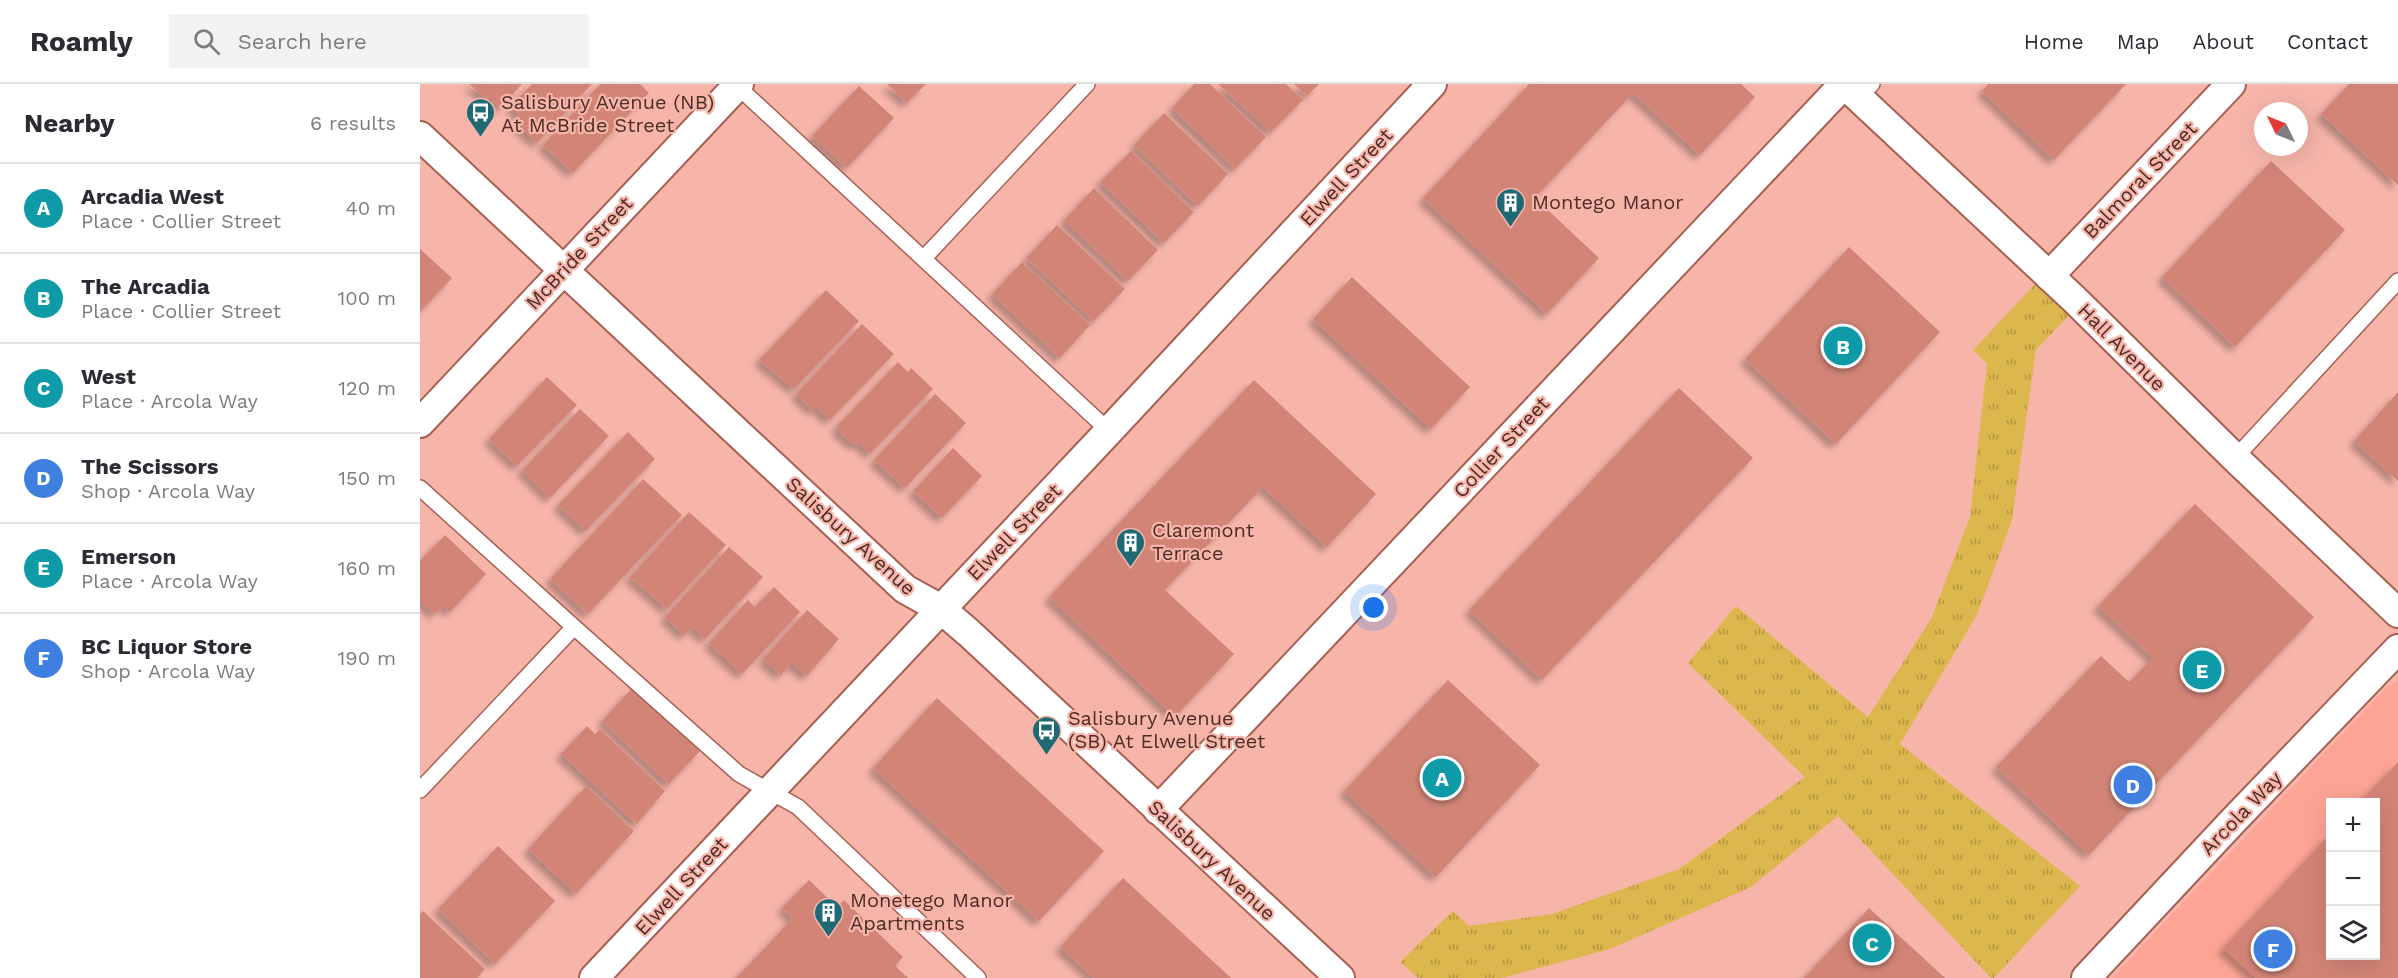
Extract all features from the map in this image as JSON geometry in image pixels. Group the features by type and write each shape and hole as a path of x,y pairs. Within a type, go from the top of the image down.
{"street":[{"name":"Elwell Street","path":"594,978 1432,84"},
{"name":"Balmoral Street","path":"2049,276 2231,84"},
{"name":"McBride Street","path":"420,423 737,85"},
{"name":"Hall Avenue","path":"1854,87 2235,458 2398,613"},
{"name":"Collier Street","path":"1158,810 1854,87"},
{"name":"Salisbury Avenue","path":"420,136 905,589 941,609 1340,978"},
{"name":"Arcola Way","path":"2086,978 2398,649"}],"lane":[{"path":"925,257 1088,84"},
{"path":"737,85 925,257 1109,431"},
{"path":"2235,458 2398,281"},
{"path":"420,488 740,774 798,807 978,978"},
{"path":"420,790 574,627"}],"shaded area":[{"path":"2398,680 2398,978 2112,978 2387,687"}],"green space":[{"path":"2039,280 2073,311 2036,350 2012,520 1977,615 1900,744 2080,886 1994,978 1991,978 1838,816 1751,887 1610,949 1502,978 1418,978 1400,962 1453,911 1469,926 1552,914 1679,869 1805,777 1688,663 1736,606 1868,717 1931,619 1970,517 1987,364 1973,350"}],"building":[{"path":"469,84 522,84 500,108"},
{"path":"532,84 592,84 537,143 513,121 519,114 511,106"},
{"path":"600,84 640,84 649,93 573,173 543,145"},
{"path":"887,84 926,84 907,103"},
{"path":"1194,84 1210,84 1266,137 1235,169 1172,108"},
{"path":"1218,84 1286,84 1303,100 1271,132"},
{"path":"1294,84 1319,84 1307,96"},
{"name":"Montego Manor","path":"1529,84 1741,84 1755,97 1700,155 1633,93 1535,198 1599,258 1547,314 1423,198"},
{"path":"1988,84 2126,84 2054,160 1982,91"},
{"path":"2349,84 2398,84 2398,185 2321,114"},
{"path":"859,86 894,118 847,168 812,136"},
{"path":"1164,113 1228,174 1198,206 1134,145"},
{"path":"1131,151 1194,212 1164,243 1100,182"},
{"path":"2271,161 2345,230 2235,347 2162,277"},
{"path":"1094,188 1158,250 1128,281 1064,220"},
{"path":"1057,225 1125,289 1094,321 1026,258"},
{"path":"1849,247 1940,332 1836,444 1745,359"},
{"path":"420,249 452,278 420,312"},
{"path":"1022,262 1090,325 1060,358 992,294"},
{"path":"1352,277 1470,387 1431,429 1313,319"},
{"path":"826,290 859,321 794,389 759,360"},
{"path":"862,324 894,354 830,420 816,407 813,410 796,394"},
{"path":"898,362 908,372 911,368 933,389 870,454 859,443 853,444 838,431 838,425"},
{"path":"547,377 577,405 517,466 489,439"},
{"name":"Claremont Terrace","path":"1254,380 1376,494 1327,547 1263,487 1165,590 1234,654 1175,717 1049,597"},
{"path":"1679,388 1753,458 1542,680 1469,610"},
{"path":"2398,392 2398,481 2354,441"},
{"path":"935,394 966,423 905,488 874,460"},
{"path":"580,409 609,436 550,498 522,470"},
{"path":"628,432 655,459 586,531 558,505"},
{"path":"953,448 982,476 942,518 913,491"},
{"path":"643,479 682,515 588,614 550,579"},
{"path":"2195,504 2314,617 2089,855 1996,767 2101,656 2129,682 2153,658 2098,606"},
{"path":"689,512 726,545 667,609 630,577"},
{"path":"445,535 486,574 450,612 443,605 435,614 420,600 420,561"},
{"path":"729,547 763,577 705,639 693,627 684,635 665,617"},
{"path":"774,587 800,612 742,674 709,643 748,600 755,607"},
{"path":"807,610 839,639 807,676 792,663 781,675 763,659"},
{"path":"1448,680 1540,765 1436,877 1344,791"},
{"path":"632,688 700,751 669,784 602,721"},
{"path":"937,698 1104,851 1039,921 873,768"},
{"path":"587,726 595,734 600,729 665,791 637,824 561,754"},
{"path":"2398,762 2398,978 2256,978 2223,948 2326,838 2326,960 2380,960 2380,798 2364,798"},
{"path":"586,786 634,831 576,894 528,849"},
{"path":"498,846 555,901 495,964 438,909"},
{"path":"1123,878 1231,978 1094,978 1060,947"},
{"name":"Monetego Manor Apartments","path":"809,880 837,907 844,900 903,957 895,966 908,978 736,978 793,918 782,908"},
{"path":"1869,908 1945,978 1804,978"},
{"path":"423,911 485,969 477,978 420,978 420,914"}],"place":[{"name":"Salisbury Avenue (NB) At McBride Street","path":"480,138"},
{"name":"Montego Manor","path":"1511,228"},
{"name":"The Arcadia","path":"1843,346"},
{"name":"Claremont Terrace","path":"1131,568"},
{"name":"Emerson","path":"2202,670"},
{"name":"Salisbury Avenue (SB) At Elwell Street","path":"1047,756"},
{"name":"Arcadia West","path":"1442,778"},
{"name":"The Scissors","path":"2133,785"},
{"name":"Monetego Manor Apartments","path":"829,938"},
{"name":"West","path":"1872,943"},
{"name":"BC Liquor Store","path":"2273,949"}]}
